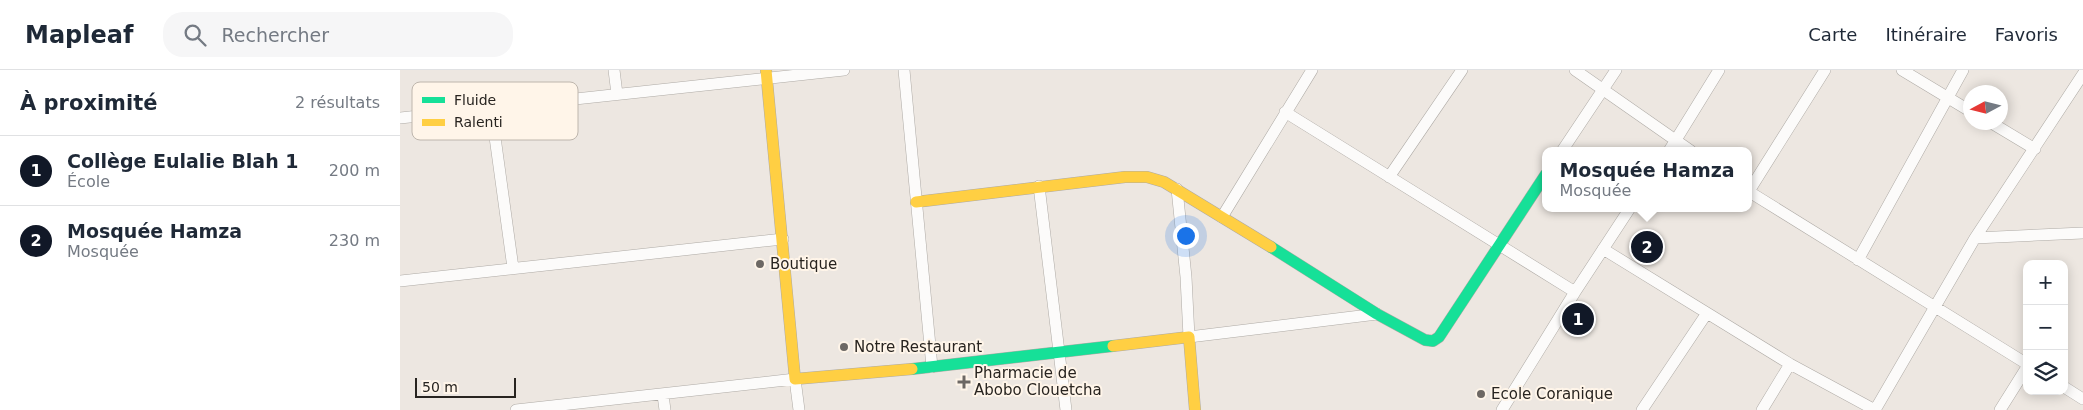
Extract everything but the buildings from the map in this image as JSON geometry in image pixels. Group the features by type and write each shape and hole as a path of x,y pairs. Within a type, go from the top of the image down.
{"street":[{"path":"614,70 617,94"},
{"path":"578,98 766,74 844,70"},
{"path":"904,70 932,367"},
{"path":"1222,217 1312,70"},
{"path":"1389,177 1462,70"},
{"path":"1575,70 1686,147"},
{"path":"1565,147 1616,70"},
{"path":"1672,147 1719,70"},
{"path":"1752,186 1825,70"},
{"path":"1902,70 1963,107"},
{"path":"1858,260 1964,70"},
{"path":"766,74 799,410"},
{"path":"1603,249 1790,364 1875,410 1975,238 2083,74"},
{"path":"1285,112 1575,292"},
{"path":"2003,130 2035,149"},
{"path":"495,140 513,268"},
{"path":"916,202 1039,186 1147,176 1162,180 1337,287 1377,314 1425,340 1433,342 1439,337 1498,244 1542,180"},
{"path":"1039,186 1066,410"},
{"path":"1177,188 1195,410"},
{"path":"1752,193 1858,260 1936,306 2023,362"},
{"path":"1502,410 1627,212"},
{"path":"1975,238 2083,233"},
{"path":"400,281 783,239"},
{"path":"1642,410 1707,313"},
{"path":"516,410 795,379 932,367 1377,314"},
{"path":"1762,410 1790,364"},
{"path":"2000,410 2023,372"},
{"path":"2068,390 2083,399"},
{"path":"663,395 665,410"}],"traffic: fast":[{"path":"1271,247 1377,314 1425,340 1433,341 1439,337 1542,180"},
{"path":"912,369 1113,346"}],"traffic: slow":[{"path":"766,70 795,379 912,369"},
{"path":"916,202 1125,177 1147,177 1164,182 1271,247"},
{"path":"1113,346 1189,337 1195,410"}],"place":[{"name":"Mosquée Hamza","path":"1647,247"},
{"name":"Boutique","path":"760,264"},
{"name":"Collège Eulalie Blah 1","path":"1578,319"},
{"name":"Notre Restaurant","path":"844,347"},
{"name":"Pharmacie de Abobo Clouetcha","path":"964,382"},
{"name":"Ecole Coranique","path":"1481,394"}]}
